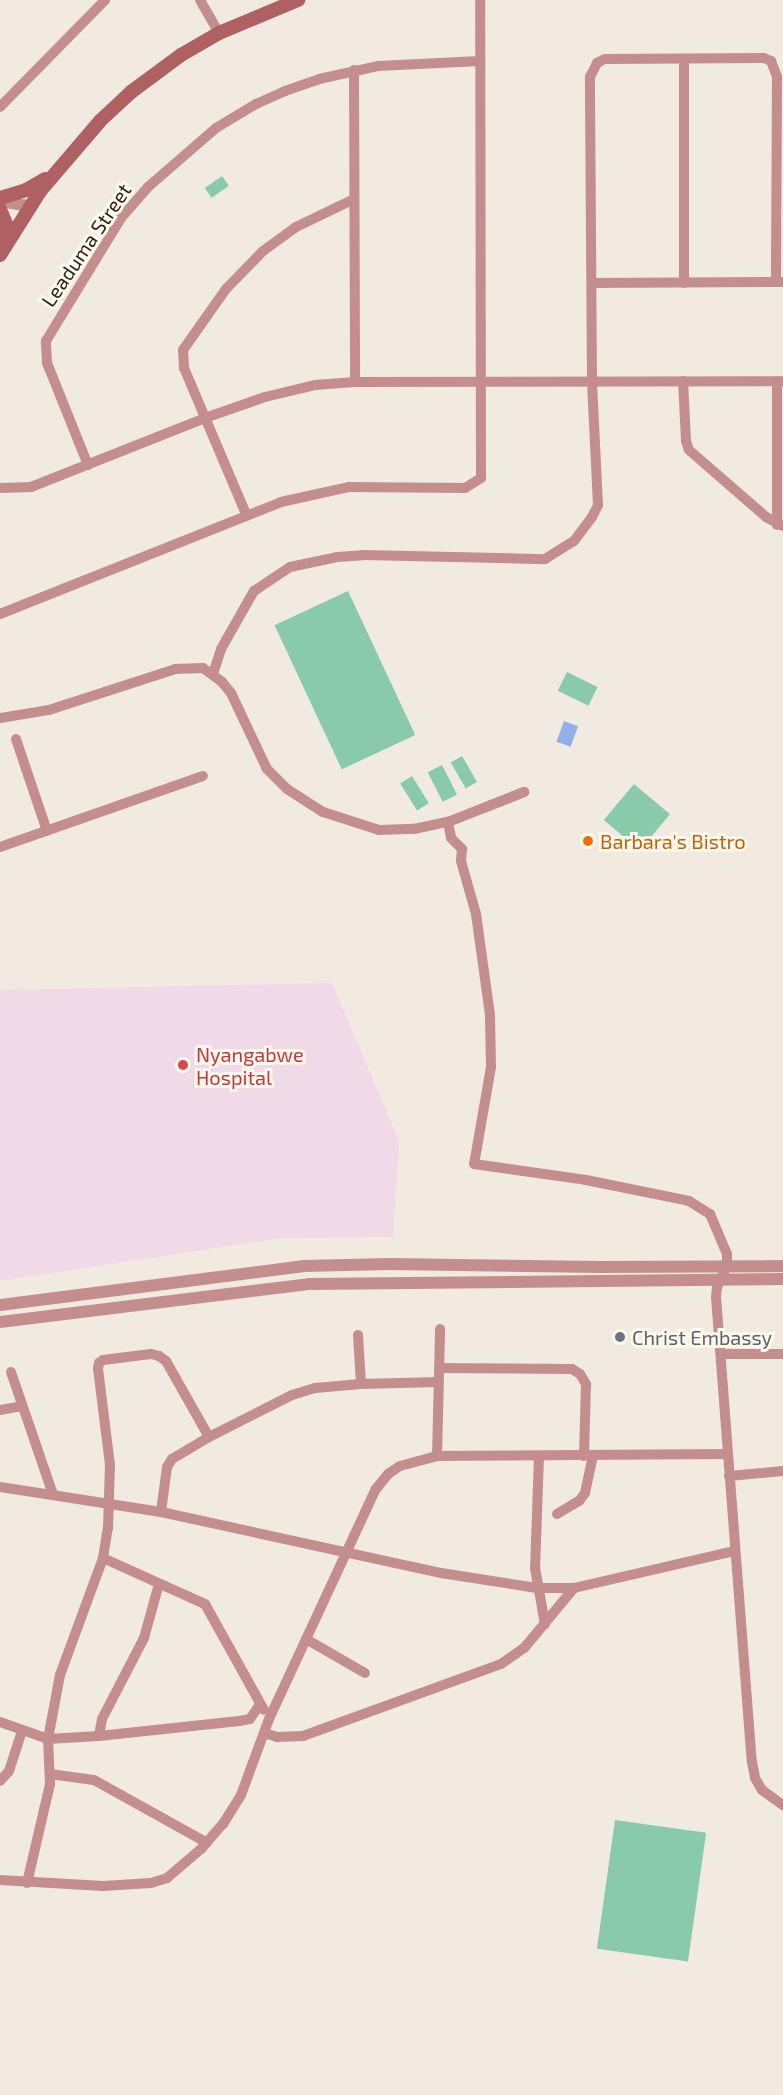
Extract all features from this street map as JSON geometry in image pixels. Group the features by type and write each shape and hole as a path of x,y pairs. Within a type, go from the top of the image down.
{"main road":[{"path":"3,249 29,206 54,174 101,120 131,92 181,55 219,33 298,0"},
{"path":"0,200 26,190 54,174"},
{"path":"0,209 6,224 3,249"}],"street":[{"path":"0,107 105,0"},
{"path":"200,0 219,33"},
{"path":"0,615 246,514 291,500 349,487 472,486 481,478 483,381 480,0"},
{"path":"213,675 221,648 254,591 290,567 337,557 363,555 545,559 565,548 586,526 598,504 591,381 592,69 597,63 606,59 764,58 775,68 780,282 592,283"},
{"path":"684,59 684,283"},
{"name":"Leaduma Street","path":"88,465 47,363 46,342 121,218 163,173 232,117 285,91 354,70 400,63 480,61"},
{"path":"354,70 355,382"},
{"path":"246,514 183,368 183,350 226,290 262,251 296,227 354,199"},
{"path":"0,200 29,206"},
{"path":"683,381 686,441 689,450 780,526"},
{"path":"0,488 31,487 205,418 289,390 355,382 780,381 780,526"},
{"path":"0,718 50,711 175,669 202,668 213,675 231,693 267,769 276,780 303,800 341,819 380,830 414,829 448,822 524,792 481,809"},
{"path":"16,739 47,831"},
{"path":"0,847 203,776"},
{"path":"448,822 451,838 462,849 461,861 476,914 490,1015 491,1067 474,1164 586,1180 699,1205 716,1222 727,1254 727,1265 716,1297 752,1762 755,1778 762,1790 783,1804"},
{"path":"0,1305 303,1266 389,1263 601,1267 783,1266"},
{"path":"0,1322 309,1284 533,1284 722,1278 783,1280"},
{"path":"437,1456 440,1329"},
{"path":"358,1335 361,1384"},
{"path":"27,1883 50,1784 48,1739 60,1675 103,1558 109,1504 109,1445 98,1369 103,1360 151,1354 166,1361 209,1437"},
{"path":"721,1354 783,1354"},
{"path":"439,1368 572,1369 580,1374 586,1384 589,1456 585,1493 579,1501 557,1514"},
{"path":"11,1372 53,1495"},
{"path":"161,1512 168,1467 172,1459 209,1437 304,1390 361,1384 438,1382"},
{"path":"0,1410 22,1406"},
{"path":"0,1880 104,1886 151,1883 167,1878 176,1872 207,1843 223,1824 241,1795 269,1719 376,1489 388,1474 400,1466 437,1456 727,1454"},
{"path":"539,1456 535,1568 545,1624"},
{"path":"729,1476 783,1471"},
{"path":"0,1487 161,1512 441,1573 537,1588 574,1588 734,1551"},
{"path":"103,1558 205,1604 269,1719"},
{"path":"99,1736 108,1706 144,1638 159,1584"},
{"path":"264,1732 277,1737 303,1736 501,1664 525,1647 574,1588"},
{"path":"306,1639 365,1673"},
{"path":"0,1722 48,1739 99,1736 239,1722 250,1719 260,1704"},
{"path":"0,1780 9,1771 22,1731"},
{"path":"50,1774 94,1780 207,1843"}],"shaded area":[{"name":"Nyangabwe Hospital","path":"332,983 399,1141 393,1237 281,1238 0,1281 0,990"}],"green space":[{"path":"222,176 229,186 212,198 205,188"},
{"path":"348,591 415,735 342,769 275,625"},
{"path":"567,672 598,687 588,706 558,691"},
{"path":"462,756 477,782 466,788 451,763"},
{"path":"442,765 457,794 443,802 428,772"},
{"path":"412,776 429,803 417,811 400,783"},
{"path":"634,784 670,814 640,850 604,820"},
{"path":"615,1820 706,1833 688,1962 597,1949"}],"water":[{"path":"564,721 578,726 571,747 556,742"}],"place":[{"name":"Barbara's Bistro","path":"588,841"},
{"name":"Nyangabwe Hospital","path":"183,1065"},
{"name":"Christ Embassy","path":"620,1337"}]}
